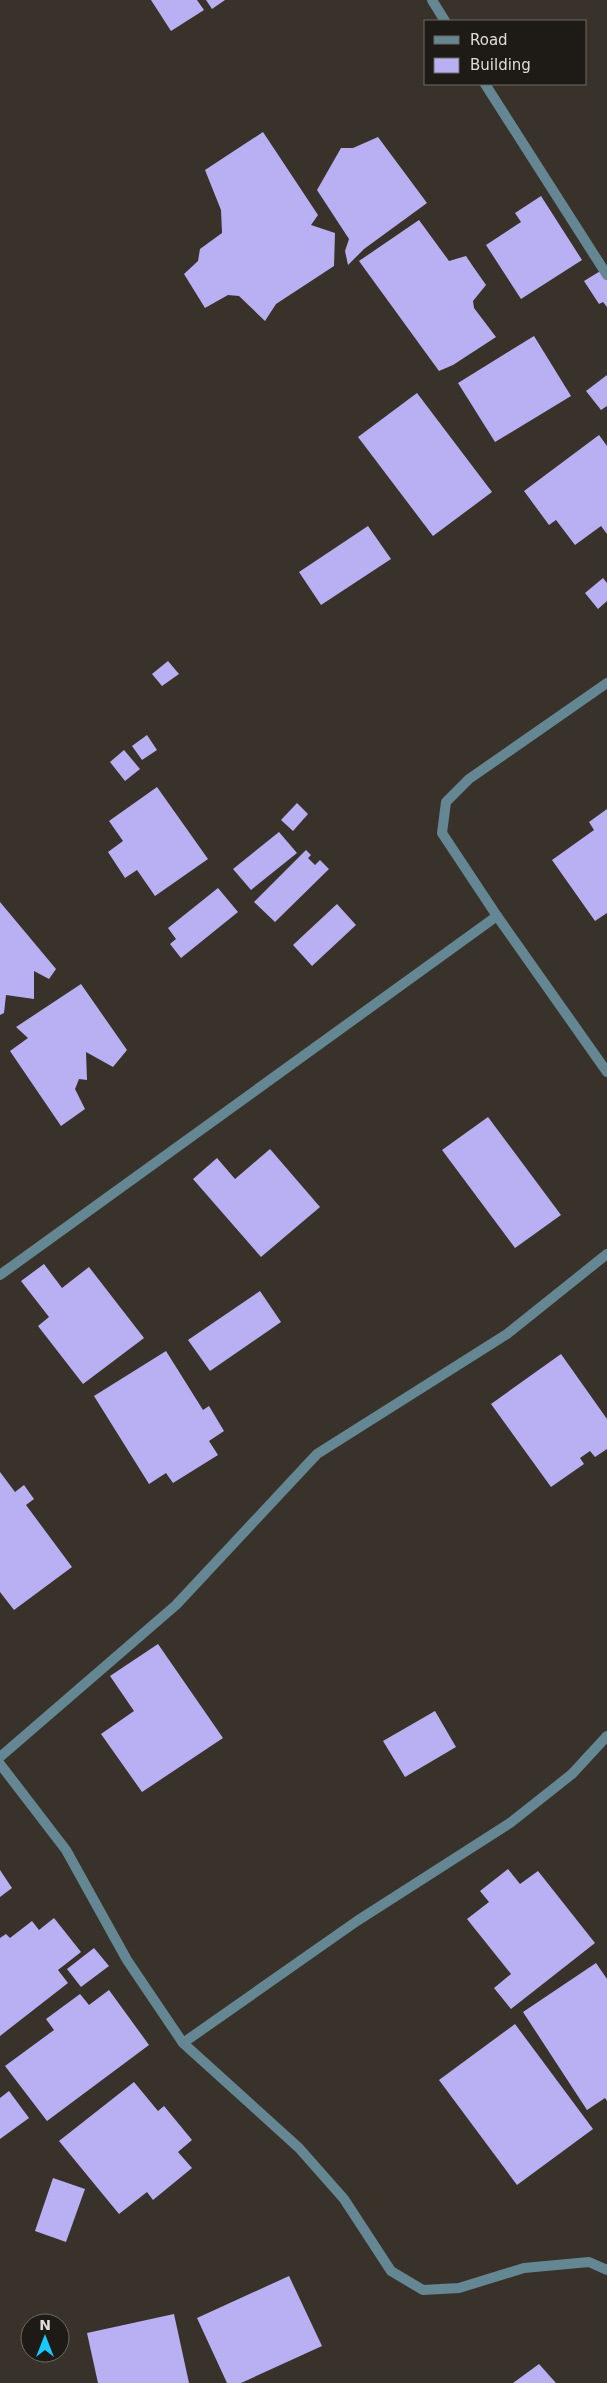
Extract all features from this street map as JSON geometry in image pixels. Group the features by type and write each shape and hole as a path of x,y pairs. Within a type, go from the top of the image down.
{"street":[{"path":"432,0 444,20"},
{"path":"486,85 607,275"},
{"path":"607,682 469,780 446,802 442,833 497,916 607,1072"},
{"path":"0,1276 497,916"},
{"path":"0,1757 176,1605 317,1454 508,1334 607,1254"},
{"path":"183,2043 357,1921 510,1823 572,1774 607,1736"},
{"path":"0,1764 66,1850 126,1960 183,2043 299,2148 344,2199 390,2271 423,2290 459,2288 524,2268 589,2262 607,2270"}],"building":[{"path":"151,0 197,0 204,10 171,31"},
{"path":"206,0 225,0 212,9"},
{"path":"263,132 318,215 311,225 335,233 334,266 276,304 265,321 239,296 228,295 205,308 184,274 198,261 200,249 222,233 221,210 205,170"},
{"path":"378,137 427,203 364,249 348,265 345,251 349,239 317,190 341,148 353,148"},
{"path":"541,196 582,260 521,299 486,245 521,222 515,213"},
{"path":"419,220 449,261 466,256 486,285 473,301 474,308 496,337 453,365 439,371 359,261"},
{"path":"602,270 607,277 607,307 603,302 599,304 584,281"},
{"path":"534,336 571,396 495,442 458,383"},
{"path":"607,375 607,406 601,410 586,391"},
{"path":"417,393 492,492 433,536 358,437"},
{"path":"599,435 607,446 607,534 601,526 575,545 556,520 549,525 524,491"},
{"path":"368,526 391,559 321,605 299,572"},
{"path":"603,578 607,583 607,601 598,609 585,593"},
{"path":"168,661 179,674 162,686 152,674"},
{"path":"147,735 157,750 142,760 132,746"},
{"path":"124,750 140,769 125,781 110,762"},
{"path":"157,787 208,859 155,896 137,870 125,878 108,852 123,841 109,821"},
{"path":"297,803 308,814 293,831 281,820"},
{"path":"607,809 607,913 595,921 552,860 594,830 589,822"},
{"path":"279,832 297,853 251,890 233,869"},
{"path":"306,850 311,855 308,858 315,865 320,860 329,869 275,922 254,902"},
{"path":"218,888 238,912 181,958 170,944 176,939 168,928"},
{"path":"0,902 56,969 49,979 34,971 34,999 6,995 4,1013 0,1015"},
{"path":"337,904 356,925 312,966 293,945"},
{"path":"81,984 127,1050 113,1067 86,1052 87,1080 79,1079 75,1089 85,1109 61,1126 10,1051 28,1038 16,1027"},
{"path":"488,1117 561,1215 515,1248 442,1150"},
{"path":"270,1149 320,1207 261,1257 193,1179 217,1158 235,1179"},
{"path":"44,1264 62,1288 89,1267 144,1338 83,1384 38,1326 49,1317 21,1281"},
{"path":"260,1291 281,1322 210,1371 188,1340"},
{"path":"166,1351 203,1410 209,1406 224,1431 209,1441 218,1455 173,1483 166,1473 149,1484 94,1396"},
{"path":"561,1354 607,1419 607,1449 595,1457 590,1451 580,1458 584,1464 551,1487 491,1404"},
{"path":"0,1472 15,1492 24,1485 34,1499 26,1505 72,1567 14,1610 0,1592"},
{"path":"158,1644 223,1738 142,1792 101,1734 134,1711 110,1676"},
{"path":"435,1711 456,1747 405,1777 383,1741"},
{"path":"508,1869 520,1884 538,1871 595,1943 511,2009 494,1988 511,1974 467,1919 489,1902 480,1891"},
{"path":"0,1870 12,1888 0,1897"},
{"path":"54,1918 81,1952 58,1970 68,1983 0,2036 0,1938 6,1934 10,1938 32,1921 39,1930"},
{"path":"94,1948 109,1966 81,1987 67,1969"},
{"path":"596,1963 607,1979 607,2101 605,2098 587,2110 523,2012"},
{"path":"109,1990 149,2045 47,2121 5,2066 54,2030 46,2019 80,1994 89,2005"},
{"path":"515,2024 593,2129 517,2185 439,2080"},
{"path":"134,2082 158,2111 164,2106 192,2140 178,2152 192,2168 153,2200 147,2192 119,2214 59,2141"},
{"path":"9,2091 29,2118 0,2139 0,2098"},
{"path":"53,2178 85,2189 66,2242 35,2231"},
{"path":"289,2276 322,2346 241,2383 227,2383 197,2318"},
{"path":"174,2314 189,2383 98,2383 87,2333"},
{"path":"539,2364 556,2383 513,2383"}]}
